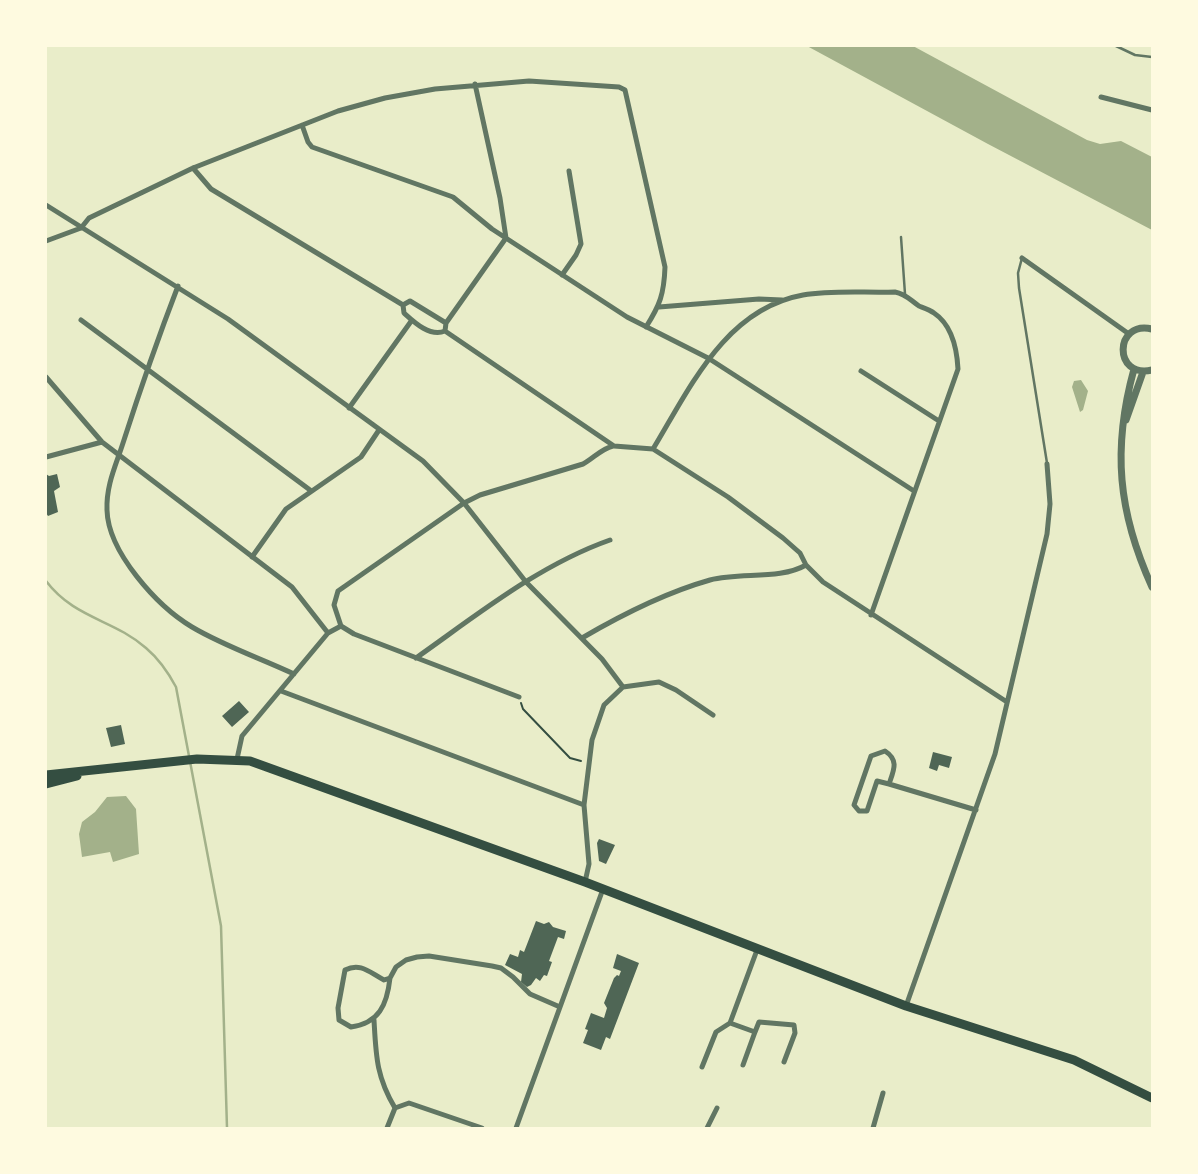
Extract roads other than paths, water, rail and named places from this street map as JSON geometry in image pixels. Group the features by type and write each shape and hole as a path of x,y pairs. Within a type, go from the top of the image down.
{"main road":[{"path":"46,775 180,760 250,761 585,882 906,1006 1073,1060 1153,1098"},
{"path":"46,783 96,771"}],"street":[{"path":"46,241 81,228 89,218 193,168 338,111 386,98 475,84 529,81 619,87 625,90 665,267 664,290 659,307 646,327"},
{"path":"445,331 446,323 506,238 475,84"},
{"path":"1101,97 1153,110"},
{"path":"302,125 312,148 453,197 478,219 627,317 708,358 914,491"},
{"path":"193,168 211,189 404,304"},
{"path":"562,275 581,244 569,172"},
{"path":"46,205 228,319 423,461 464,503 526,582 602,659 623,687"},
{"path":"1022,258 1129,334"},
{"path":"178,286 110,477 107,511 114,541 134,572 166,607 191,626 231,647 294,674"},
{"path":"653,449 708,358 730,333 755,314 785,300 805,295 895,292 905,294 916,304 936,314 945,324 957,352 958,369 872,615"},
{"path":"659,307 759,299 785,300"},
{"path":"404,304 410,301 419,305 446,323"},
{"path":"404,304 404,313 412,320 438,334 445,331"},
{"path":"81,320 310,490"},
{"path":"349,408 412,320"},
{"path":"1153,329 1141,328 1129,334 1123,348 1124,356 1134,369 1143,372 1153,370"},
{"path":"445,331 614,446"},
{"path":"1134,369 1124,407 1121,474 1134,543 1153,587"},
{"path":"861,371 939,421"},
{"path":"1122,434 1143,372"},
{"path":"46,377 102,442 292,587 328,633"},
{"path":"252,556 286,509 361,457 379,430"},
{"path":"46,457 102,442"},
{"path":"519,697 354,634 341,626 334,605 338,590 464,503 480,495 583,464 593,459 603,448 614,446 653,449 728,497 800,553 806,565 823,582 1007,702"},
{"path":"906,1006 995,754 1047,534 1050,504 1047,464"},
{"path":"416,658 526,582 590,547 610,540"},
{"path":"582,638 649,602 713,579 758,573 788,573 806,565"},
{"path":"237,760 242,736 328,633 341,626"},
{"path":"585,882 589,864 584,804 592,740 604,705 623,687 659,682 713,715"},
{"path":"281,691 584,804"},
{"path":"889,784 895,764 893,756 885,751 878,752 871,756 854,805 859,811 867,811 877,781 976,810"},
{"path":"516,1129 603,889"},
{"path":"702,1068 716,1032 730,1023 757,950"},
{"path":"390,978 384,980 362,967 353,965 345,970 338,1009 340,1020 351,1027 374,1020 386,1003 390,978 396,967 406,960 429,956 501,968 530,994 561,1007"},
{"path":"374,1020 377,1066 383,1088 395,1108"},
{"path":"743,1065 759,1022 794,1025 795,1034 784,1062"},
{"path":"730,1023 755,1032"},
{"path":"873,1129 883,1093"},
{"path":"387,1129 395,1108 409,1103 482,1129"},
{"path":"707,1129 717,1108"}],"lane":[{"path":"1116,46 1135,55 1153,57"},
{"path":"901,237 905,294"},
{"path":"1022,258 1018,273 1019,288 1047,464"}],"waterway":[{"path":"46,581 69,603 146,648 163,666 176,687 221,926 227,1128"}]}
